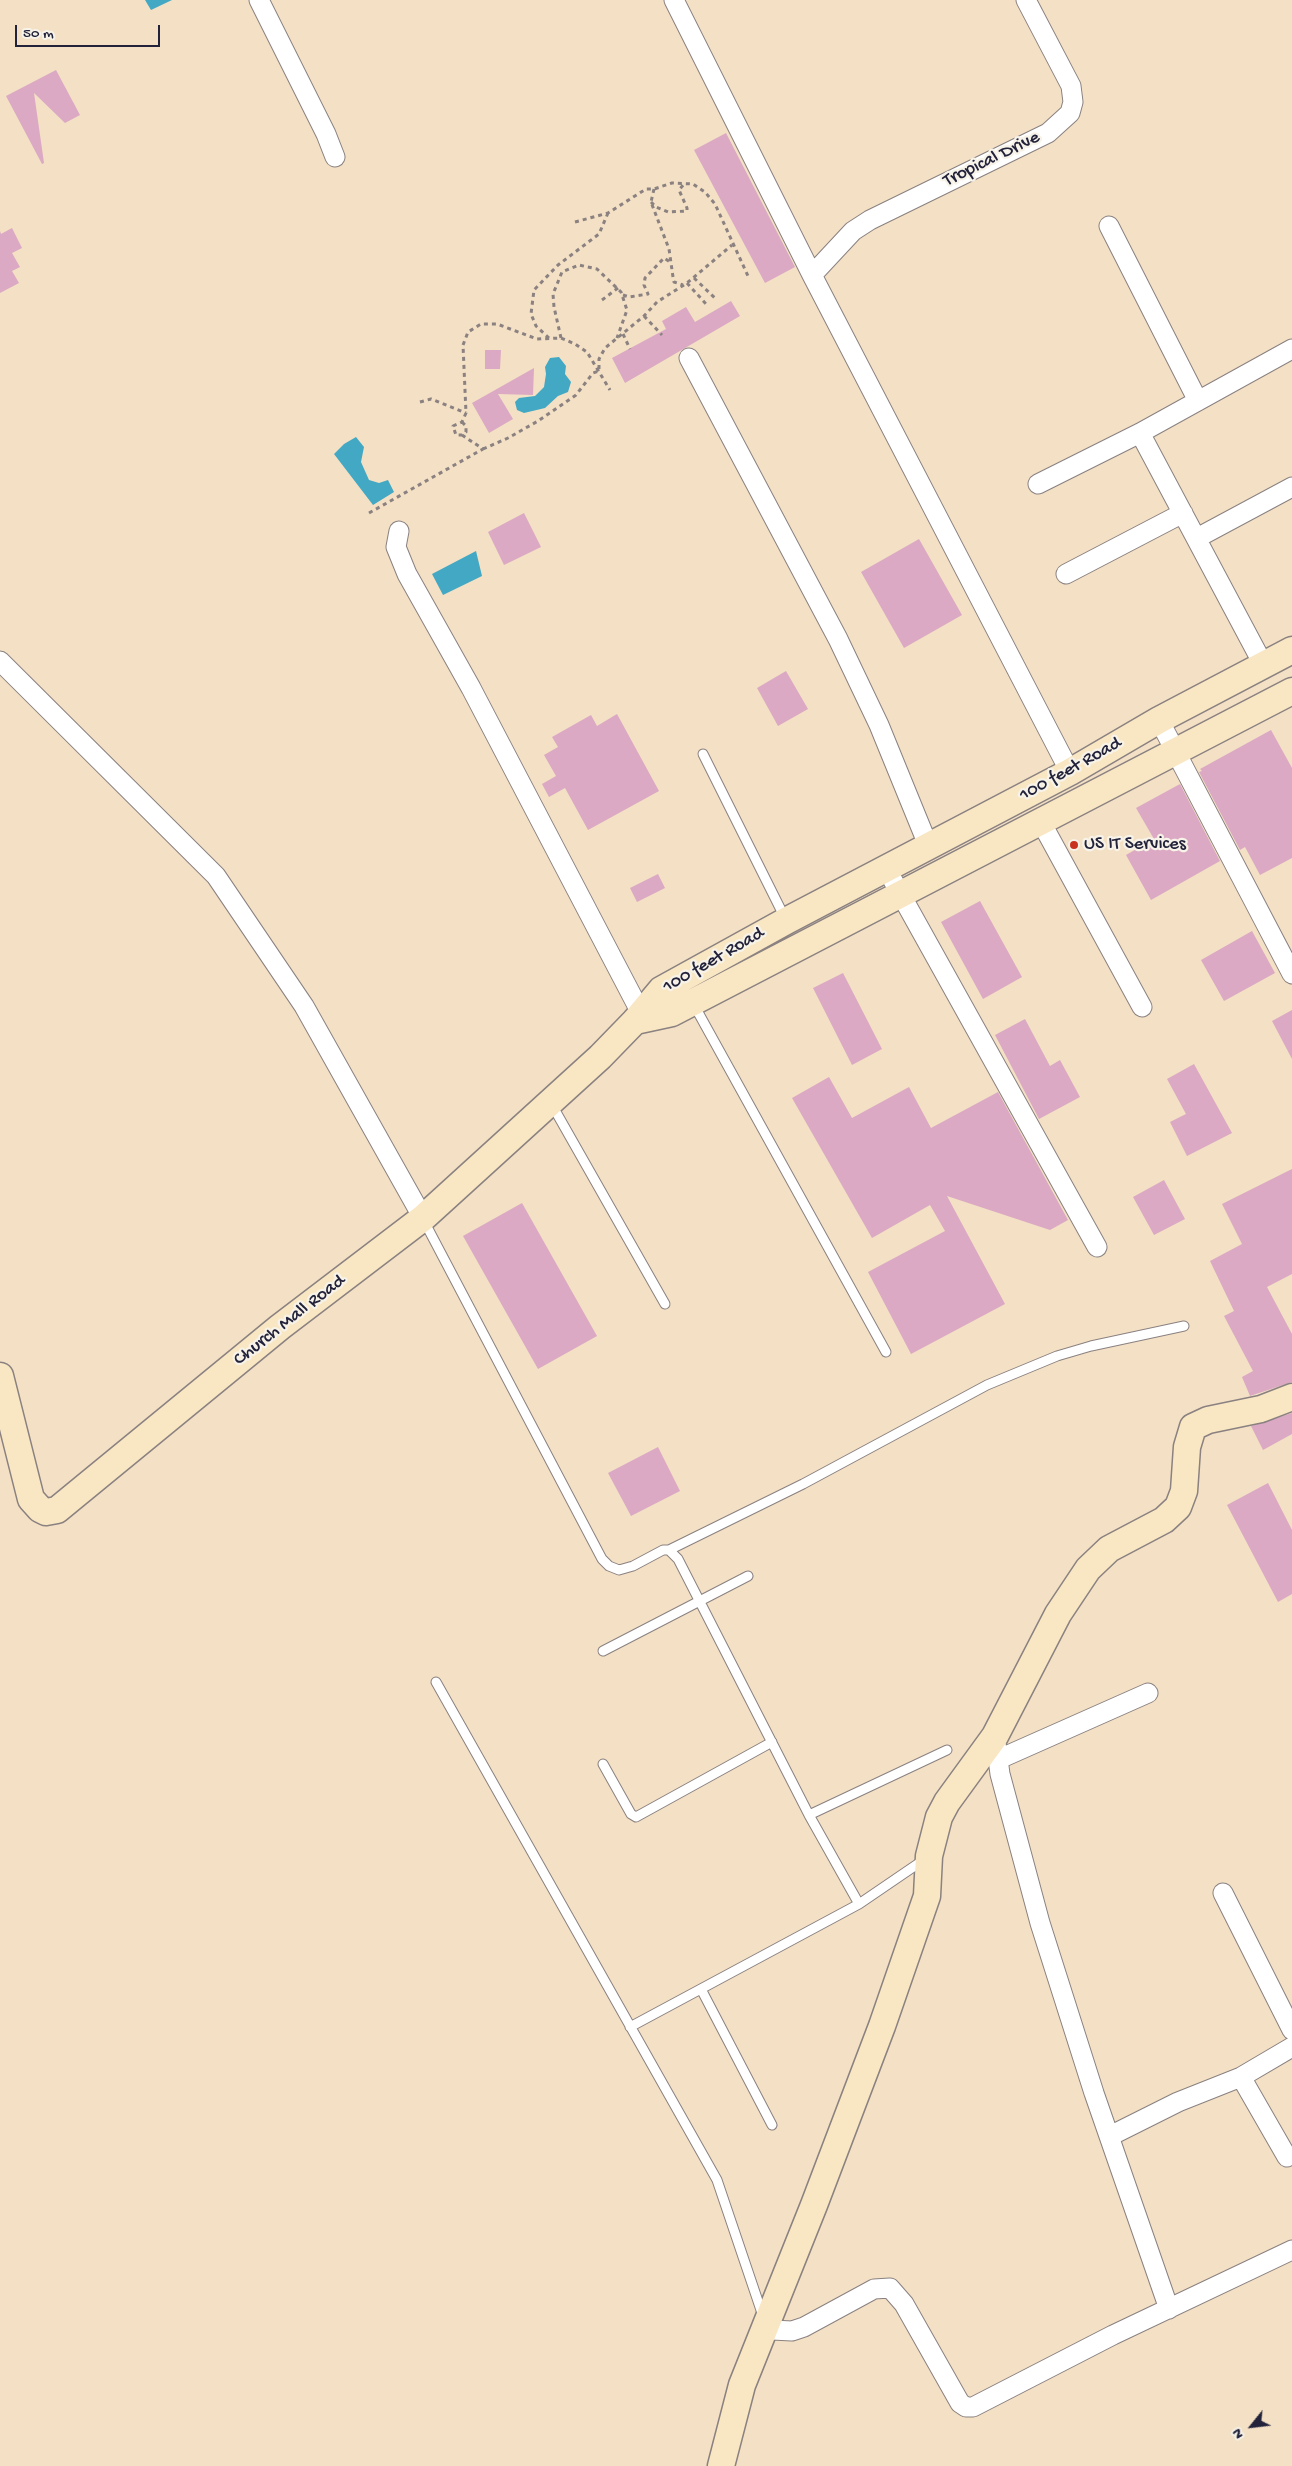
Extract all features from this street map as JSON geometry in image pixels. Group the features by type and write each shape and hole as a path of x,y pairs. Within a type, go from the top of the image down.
{"street":[{"path":"259,0 326,134 335,157"},
{"path":"674,0 812,275 1070,772"},
{"name":"Tropical Drive","path":"812,275 853,231 870,220 1048,133 1070,112 1072,102 1071,86 1026,0"},
{"path":"1109,226 1198,401"},
{"path":"1038,484 1140,433 1292,349"},
{"path":"689,358 838,639 878,725 928,845"},
{"path":"1140,433 1263,664"},
{"path":"1197,538 1292,487"},
{"path":"1066,574 1183,513"},
{"path":"399,531 396,547 404,568 471,688 638,1017"},
{"name":"100 feet Road","path":"638,1017 661,990 796,915 1070,772 1159,720 1292,650"},
{"path":"0,661 216,876 304,1006 423,1218"},
{"name":"100 feet Road","path":"638,1017 672,1013 1292,691"},
{"path":"1159,720 1292,974"},
{"path":"1041,822 1142,1007"},
{"path":"886,868 1097,1247"},
{"path":"796,915 818,937"},
{"name":"Church Mall Road","path":"0,1376 31,1499 40,1510 46,1512 57,1510 280,1327 423,1218 550,1103 638,1017"},
{"path":"721,2466 742,2385 765,2323 814,2205 882,2026 927,1896 929,1856 939,1817 947,1802 996,1748 1058,1614 1088,1569 1109,1549 1164,1520 1178,1507 1184,1491 1187,1447 1193,1427 1208,1420 1270,1407 1292,1397"},
{"path":"996,1748 1148,1693"},
{"path":"996,1748 1040,1923 1094,2093 1169,2308"},
{"path":"1223,1893 1292,2030"},
{"path":"1110,2136 1178,2102 1241,2077 1292,2047"},
{"path":"1241,2077 1287,2157"},
{"path":"765,2323 772,2330 792,2331 804,2328 874,2289 890,2288 904,2304 960,2403 966,2407 973,2407 1113,2335 1292,2250"}],"lane":[{"path":"703,754 796,915"},
{"path":"693,1002 886,1352"},
{"path":"550,1103 665,1304"},
{"path":"423,1218 602,1560 609,1566 624,1570 803,1484 996,1381 1057,1356 1091,1346 1184,1326"},
{"path":"669,1550 678,1559 809,1815 859,1904"},
{"path":"603,1651 748,1576"},
{"path":"436,1682 717,2180 765,2323"},
{"path":"603,1764 631,1814 636,1817 772,1742"},
{"path":"809,1815 947,1750"},
{"path":"630,2027 859,1904 929,1856"},
{"path":"701,1989 772,2124"}],"path":[{"path":"651,202 656,207 668,212 686,211 687,208 679,190 686,183"},
{"path":"575,222 608,213 646,188 654,189 661,185 693,184 705,192 715,204 732,245 748,276"},
{"path":"654,189 651,202 669,249 674,282 686,284 706,304"},
{"path":"549,338 536,326 531,314 534,290 558,265 599,234 608,213"},
{"path":"599,371 599,359 605,348 644,316 657,302 694,278 732,245"},
{"path":"623,295 628,297 648,294 644,285 645,278 664,258 668,259 671,264"},
{"path":"561,338 553,294 562,272 579,265 597,269 623,295 627,310 616,339"},
{"path":"694,278 716,299"},
{"path":"602,300 618,288"},
{"path":"644,316 662,336"},
{"path":"462,422 466,413 462,351 468,332 481,324 489,323 537,340 561,338 587,352 610,390"},
{"path":"623,334 630,349"},
{"path":"369,513 483,449 508,438 538,421 576,395 593,373 599,371"},
{"path":"420,402 430,399 466,413"},
{"path":"462,422 456,423 453,431 456,435 462,435 483,449"},
{"path":"462,422 467,429 462,435"}],"water":[{"path":"145,0 172,0 151,10"},
{"path":"559,357 566,366 565,374 571,382 568,392 558,396 545,408 524,413 517,410 515,402 519,398 535,396 544,387 545,367 550,358"},
{"path":"356,437 364,447 361,462 369,480 379,483 388,480 394,492 373,505 334,454 344,444"},
{"path":"476,551 482,576 443,595 432,574"}],"building":[{"path":"56,70 80,115 65,123 34,93 44,163 42,164 6,96"},
{"path":"726,133 795,267 765,283 694,150"},
{"path":"12,228 22,248 12,253 20,267 12,271 19,283 0,293 0,231 1,234"},
{"path":"731,301 740,316 625,383 612,358 666,329 662,321 686,307 695,322"},
{"path":"485,350 501,350 500,369 485,369"},
{"path":"534,368 533,395 498,394 513,419 489,433 472,403"},
{"path":"524,513 541,547 504,565 488,532"},
{"path":"919,539 962,615 904,648 861,572"},
{"path":"786,671 808,709 778,726 757,688"},
{"path":"617,714 659,791 588,830 565,788 549,797 542,784 556,776 544,755 558,747 552,737 591,715 597,726"},
{"path":"1271,730 1292,768 1292,858 1260,875 1245,847 1240,850 1199,772 1202,771 1200,769"},
{"path":"1180,784 1220,861 1151,900 1126,855 1154,839 1136,808"},
{"path":"658,874 665,888 637,902 630,888"},
{"path":"980,901 1022,977 983,999 941,922"},
{"path":"1252,931 1275,973 1224,1001 1201,960"},
{"path":"843,973 882,1049 852,1065 813,988"},
{"path":"1292,1010 1292,1059 1272,1021"},
{"path":"1025,1019 1050,1066 1060,1060 1080,1097 1039,1119 995,1035"},
{"path":"1194,1064 1232,1133 1187,1156 1170,1122 1186,1114 1167,1079"},
{"path":"829,1077 852,1118 909,1087 931,1128 998,1092 1068,1220 1050,1230 947,1196 1005,1304 911,1354 868,1272 945,1231 930,1205 872,1238 792,1098"},
{"path":"1292,1169 1292,1274 1267,1287 1292,1334 1292,1382 1250,1396 1242,1377 1253,1371 1224,1316 1234,1311 1210,1261 1242,1244 1222,1204"},
{"path":"1164,1180 1185,1219 1154,1235 1133,1197"},
{"path":"522,1203 597,1336 538,1369 463,1236"},
{"path":"1292,1413 1292,1434 1263,1450 1251,1426"},
{"path":"658,1447 680,1491 631,1516 608,1473"},
{"path":"1268,1483 1292,1530 1292,1594 1278,1602 1227,1505"}],"place":[{"name":"US IT Services","path":"1074,845"}]}
